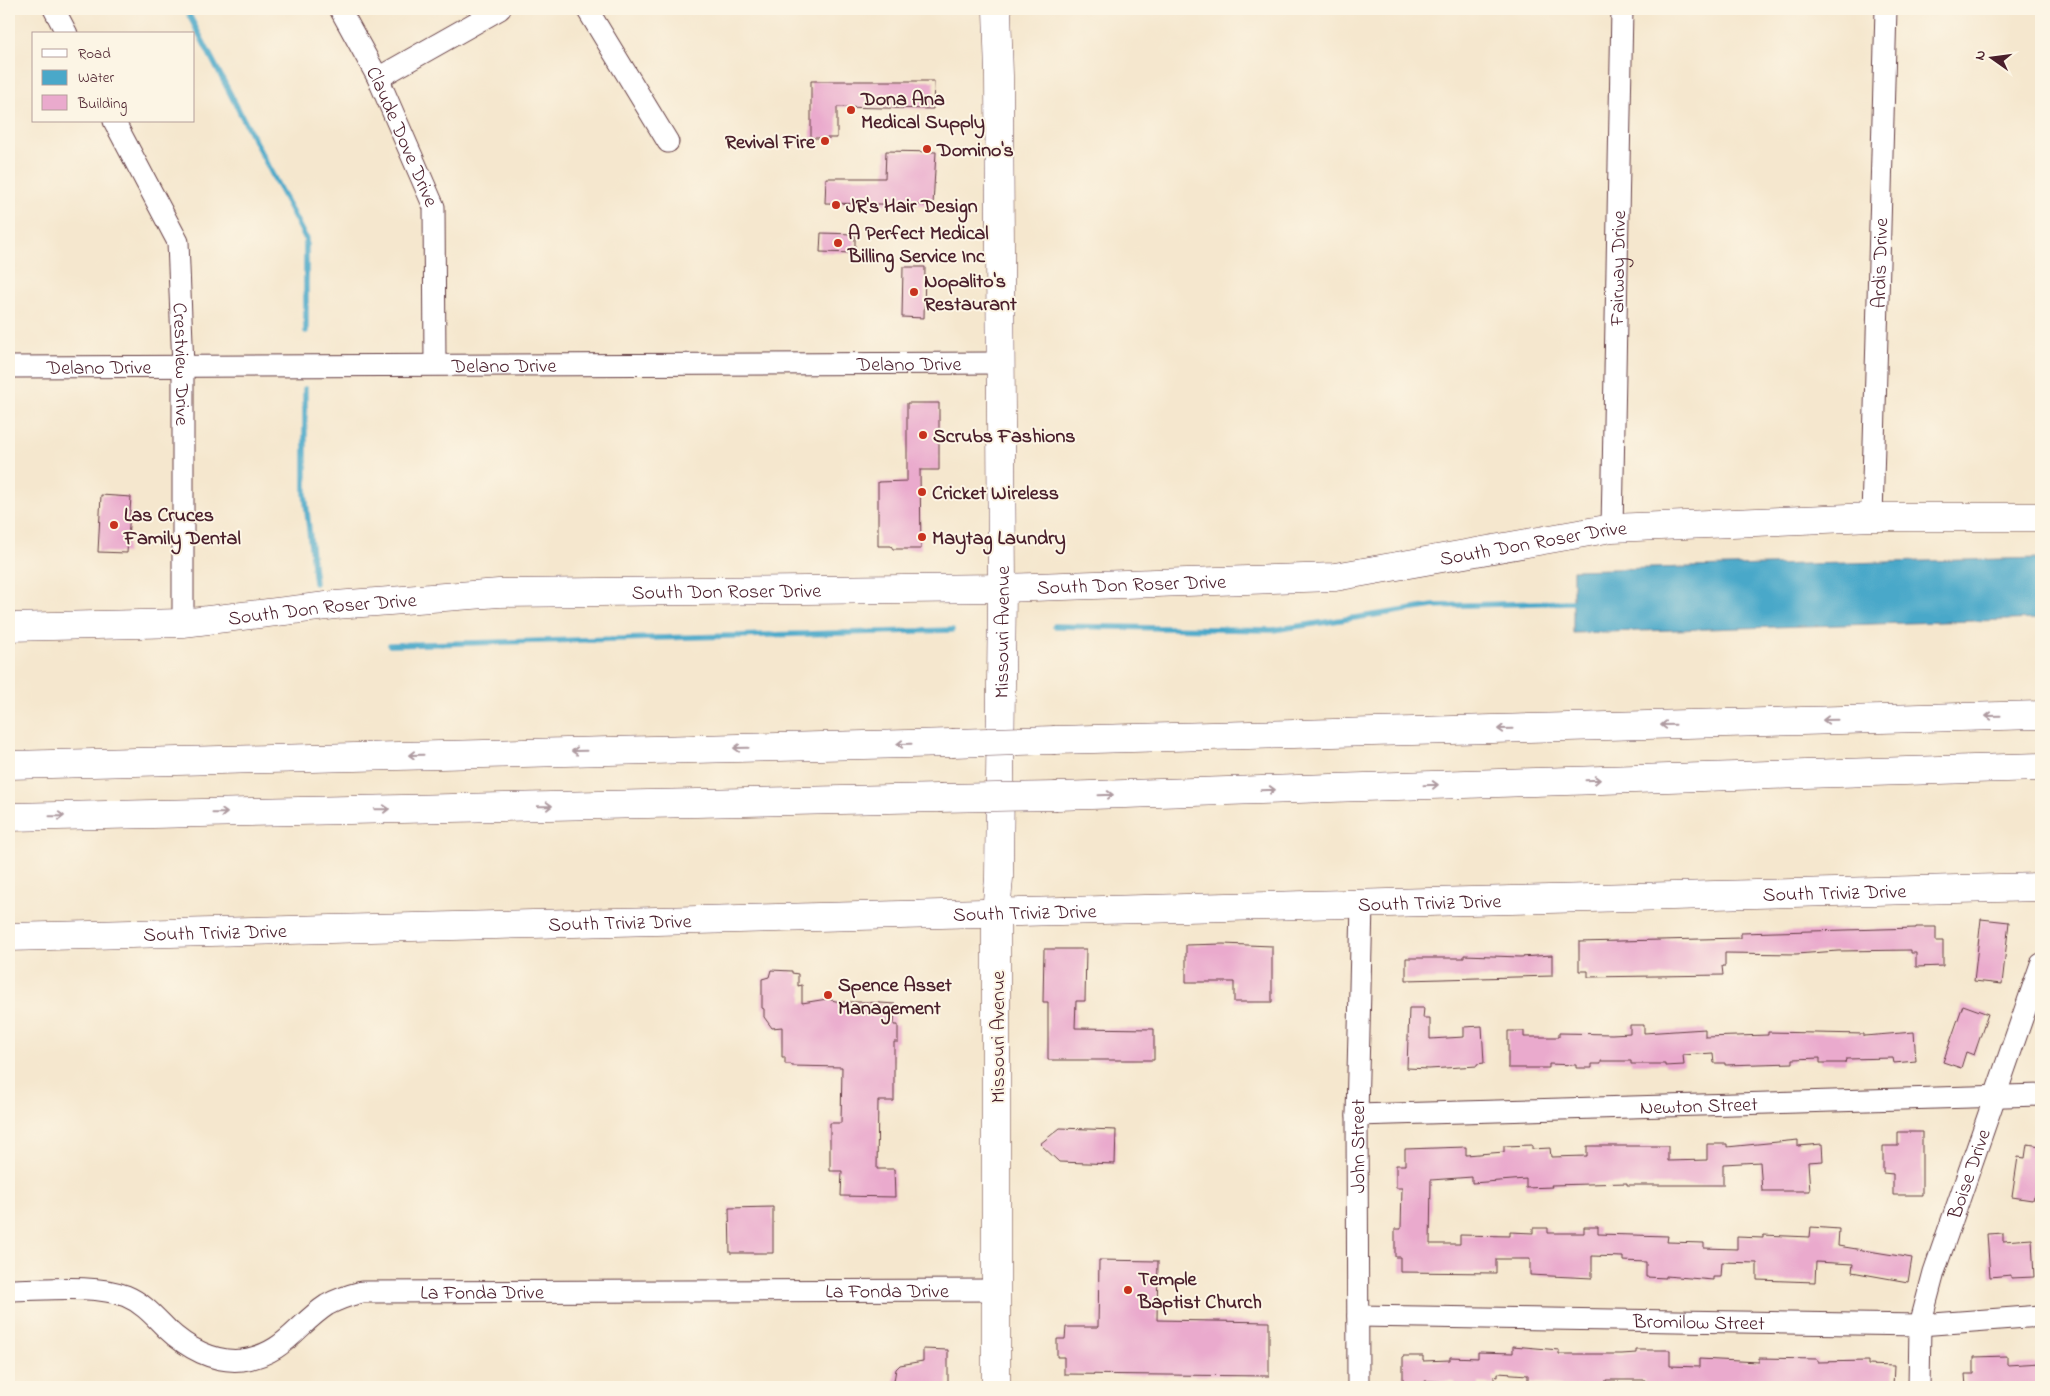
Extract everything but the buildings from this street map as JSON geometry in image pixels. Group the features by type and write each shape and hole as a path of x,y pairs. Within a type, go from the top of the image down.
{"main road":[{"name":"Missouri Avenue","path":"996,1387 996,913 999,878 1002,588 997,9"},
{"name":"South Don Roser Drive","path":"9,627 183,623 335,605 499,593 1002,588 1335,577 1612,528 1872,517 2041,517"},
{"path":"9,765 2041,715"},
{"path":"9,817 1057,796 2041,766"},
{"path":"1955,769 2041,772"},
{"name":"South Triviz Drive","path":"9,937 2041,887"}],"street":[{"path":"54,9 66,32"},
{"name":"Claude Dove Drive","path":"340,9 378,78 434,206 435,364"},
{"path":"378,78 500,9"},
{"path":"587,9 668,142"},
{"name":"Fairway Drive","path":"1612,528 1622,9"},
{"name":"Ardis Drive","path":"1872,517 1886,9"},
{"name":"Crestview Drive","path":"115,122 178,242 182,367 183,623"},
{"name":"Delano Drive","path":"9,367 1000,363"},
{"name":"John Street","path":"1358,1387 1357,1116 1362,904"},
{"name":"Boise Drive","path":"1919,1387 1920,1325 1934,1272 2041,964"},
{"name":"Newton Street","path":"1357,1116 2041,1095"},
{"name":"La Fonda Drive","path":"9,1290 93,1290 117,1293 139,1303 177,1337 198,1351 210,1356 236,1360 270,1352 287,1341 326,1306 350,1295 362,1292 996,1290"},
{"name":"Bromilow Street","path":"1358,1316 1920,1325 2041,1316"}],"water":[{"path":"2041,558 2041,619 1573,633 1573,570"}],"waterway":[{"path":"186,9 306,239 306,331"},
{"path":"305,389 305,493 315,583"},
{"path":"1055,626 1273,630 1434,606 1573,602"},
{"path":"390,645 952,630"}],"place":[{"name":"Dona Ana Medical Supply","path":"851,110"},
{"name":"Revival Fire","path":"825,141"},
{"name":"Domino's","path":"927,149"},
{"name":"JR's Hair Design","path":"836,205"},
{"name":"A Perfect Medical Billing Service Inc","path":"838,243"},
{"name":"Nopalito's Restaurant","path":"914,292"},
{"name":"Scrubs Fashions","path":"923,435"},
{"name":"Cricket Wireless","path":"922,492"},
{"name":"Las Cruces Family Dental","path":"114,525"},
{"name":"Maytag Laundry","path":"922,537"},
{"name":"Spence Asset Management","path":"828,995"},
{"name":"Temple Baptist Church","path":"1128,1290"}]}
